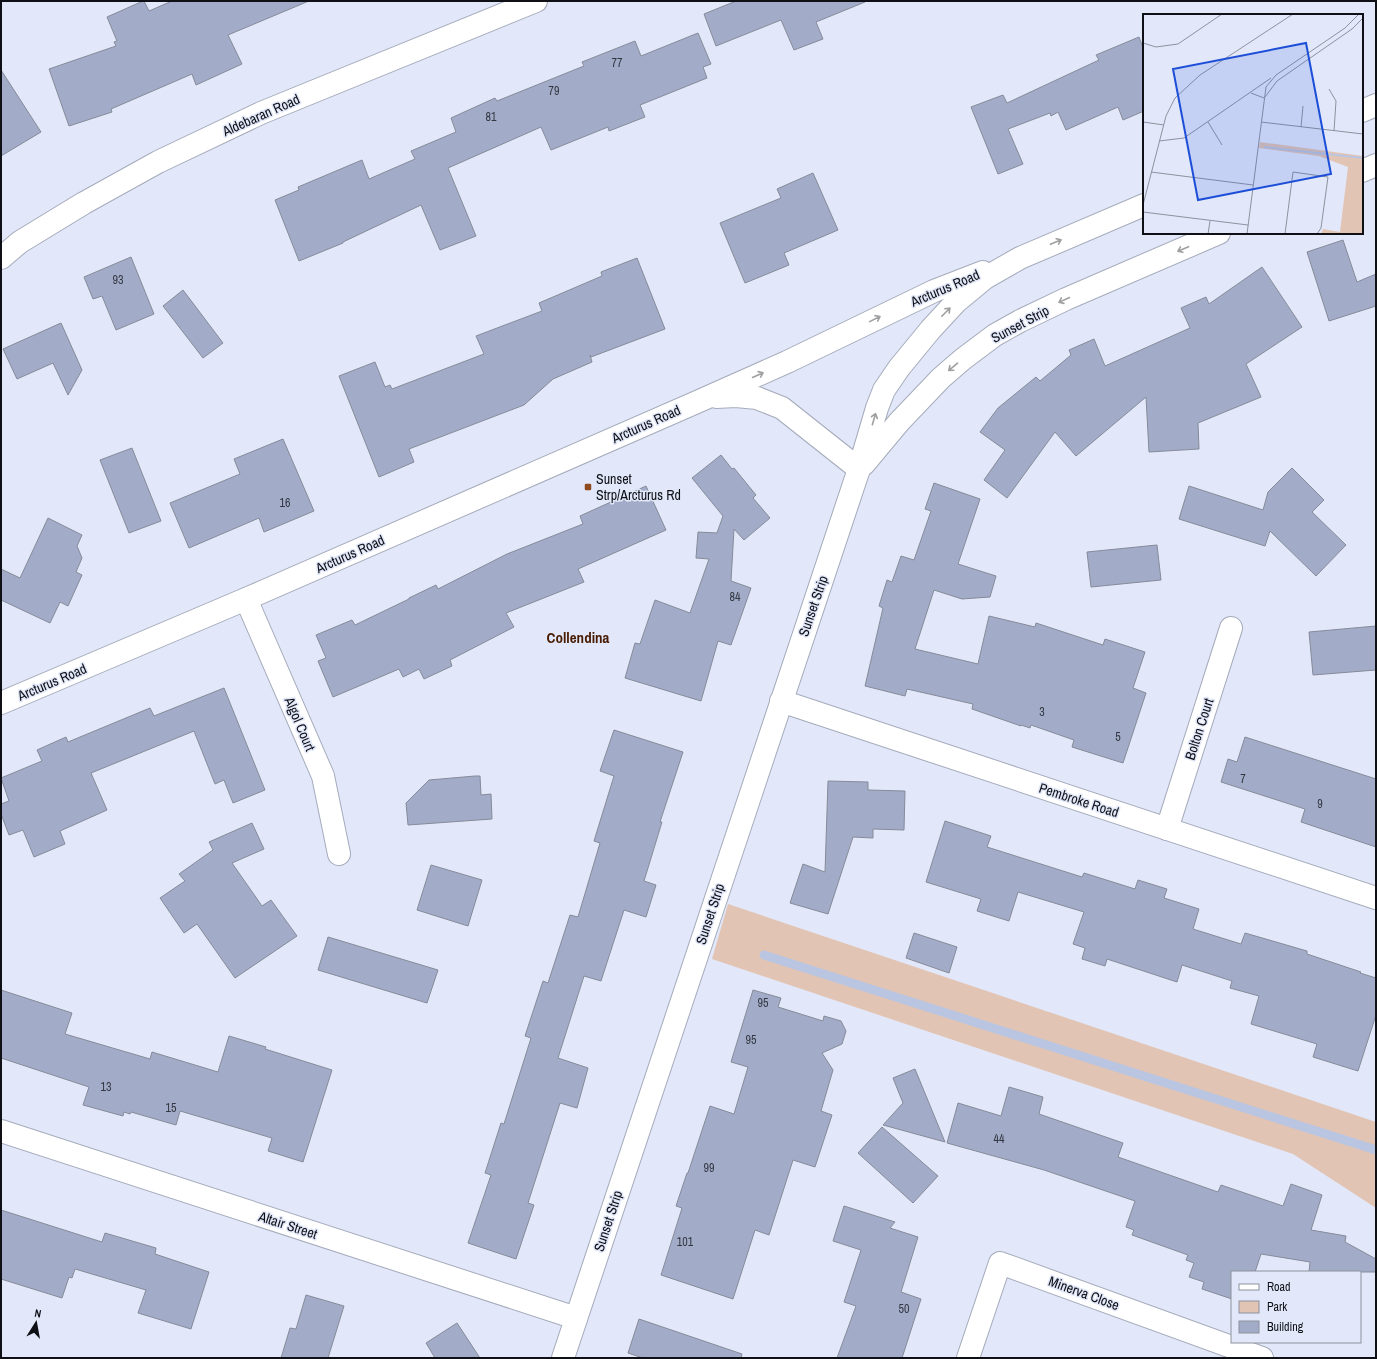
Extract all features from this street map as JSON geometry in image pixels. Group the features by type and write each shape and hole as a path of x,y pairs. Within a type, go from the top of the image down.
{"street":[{"name":"Aldebaran Road","path":"1,258 20,242 84,202 165,159 261,113 536,1"},
{"path":"1363,112 1376,106"},
{"path":"1363,171 1376,165"},
{"name":"Sunset Strip","path":"563,1358 859,470 880,398 890,380 931,329 956,302 985,278 1020,258 1143,205"},
{"name":"Sunset Strip","path":"859,470 899,422 941,378 963,359 996,335 1020,321 1066,299 1217,234"},
{"name":"Arcturus Road","path":"1,703 246,599 697,402 787,362 934,291 1020,258"},
{"name":"Arcturus Road","path":"697,402 713,397 727,396 757,398 770,402 782,408 807,427 859,470"},
{"name":"Algol Court","path":"246,599 322,776 339,854"},
{"name":"Bolton Court","path":"1167,829 1231,628"},
{"name":"Pembroke Road","path":"781,701 1376,898"},
{"name":"Altair Street","path":"1,1131 576,1318"},
{"name":"Minerva Close","path":"968,1358 1000,1263 1262,1358"}],"green space":[{"path":"728,904 1376,1122 1376,1208 1293,1154 712,959"}],"building":[{"path":"143,1 149,11 172,1 309,1 228,35 242,64 196,85 192,74 111,109 112,112 69,126 49,69 116,46 114,42 117,41 107,17"},
{"path":"736,1 865,2 816,22 823,39 794,50 781,20 716,46 704,14"},
{"path":"698,33 711,64 703,67 707,78 640,105 645,117 609,131 608,127 551,150 541,127 448,168 476,236 440,250 421,205 343,243 299,261 275,200 299,190 298,187 362,160 369,179 415,159 411,151 456,132 451,118 495,98 497,101 584,66 582,62 635,41 641,56"},
{"path":"1139,37 1143,47 1143,111 1123,120 1118,107 1066,130 1058,112 1051,116 1050,113 1008,129 1023,164 998,174 971,107 1003,95 1007,103 1099,60 1096,55"},
{"path":"1,70 41,132 1,156"},
{"path":"813,173 838,230 784,253 789,265 745,283 720,223 781,198 777,189"},
{"path":"1343,240 1357,282 1376,274 1376,306 1329,321 1307,252"},
{"path":"131,257 154,314 116,330 102,296 93,299 84,277"},
{"path":"637,258 665,329 591,357 590,355 592,362 553,379 524,405 409,449 414,462 379,477 339,376 375,362 385,387 390,385 392,389 484,354 476,336 542,311 539,303 602,276 601,272"},
{"path":"1262,267 1302,327 1246,364 1261,397 1198,423 1199,449 1149,452 1146,397 1076,456 1055,432 1007,498 984,480 1005,450 980,432 998,408 1036,377 1040,381 1071,355 1069,350 1094,339 1105,366 1190,328 1181,308 1206,297 1209,304"},
{"path":"183,290 223,343 203,358 163,306"},
{"path":"61,323 82,370 68,395 53,363 17,379 3,349"},
{"path":"283,439 314,511 264,532 259,518 189,548 170,503 240,474 234,459"},
{"path":"132,448 161,521 129,533 100,460"},
{"path":"721,455 732,469 734,468 756,495 753,498 770,518 744,540 734,529 731,581 751,588 731,645 718,641 701,701 625,678 635,643 640,644 655,600 690,613 709,559 696,558 698,532 717,533 723,516 692,478"},
{"path":"1292,468 1324,500 1312,512 1346,545 1316,576 1270,531 1265,546 1179,519 1189,486 1263,510 1268,492"},
{"path":"934,483 980,499 958,564 996,576 990,597 962,599 934,590 915,649 978,664 989,616 1035,627 1036,623 1103,645 1105,639 1145,652 1133,688 1146,693 1123,763 1072,747 1074,740 1031,725 1030,728 1021,726 972,709 973,704 907,689 905,696 865,686 883,608 879,606 887,580 892,582 901,556 914,560 931,511 925,509"},
{"path":"646,486 666,530 578,569 584,582 506,613 514,627 450,660 452,666 424,679 419,669 403,677 399,669 333,697 318,661 326,658 316,635 352,620 355,625 436,585 438,589 507,554 583,524 580,516"},
{"path":"48,518 82,535 77,546 82,558 76,572 82,575 68,606 60,602 50,623 1,600 1,569 20,578"},
{"path":"1157,545 1161,580 1091,587 1087,552"},
{"path":"1376,626 1376,670 1313,675 1309,632"},
{"path":"224,688 265,790 233,803 224,780 215,784 194,731 91,773 107,810 60,831 65,844 34,857 23,830 9,835 1,814 1,804 9,801 1,778 42,761 37,750 66,737 68,742 150,708 154,716"},
{"path":"614,730 683,752 660,822 662,822 644,881 656,885 646,917 624,910 601,981 584,976 558,1058 588,1068 577,1108 560,1103 528,1203 534,1205 516,1259 468,1243 491,1175 485,1173 501,1123 504,1124 531,1038 525,1036 543,981 548,983 570,915 578,917 600,843 594,841 614,776 600,771"},
{"path":"1245,737 1376,779 1376,847 1301,822 1305,809 1221,782 1228,759 1237,762"},
{"path":"480,776 481,795 491,794 492,819 408,825 406,803 429,780"},
{"path":"828,781 868,782 868,790 905,791 904,830 873,829 873,838 853,837 828,914 790,903 803,864 825,872"},
{"path":"945,821 991,836 987,847 1082,877 1084,873 1135,889 1138,880 1167,889 1164,898 1199,909 1193,929 1241,944 1245,933 1307,951 1307,954 1376,978 1376,1015 1358,1071 1313,1057 1317,1044 1251,1024 1259,996 1230,988 1232,981 1182,965 1177,982 1107,959 1105,966 1082,959 1085,948 1073,944 1084,912 1018,892 1009,921 977,911 981,899 926,882"},
{"path":"252,823 264,849 232,863 262,906 271,900 297,936 235,978 197,924 184,933 160,898 185,881 179,874 213,850 209,842"},
{"path":"431,865 482,880 468,926 417,910"},
{"path":"914,933 957,947 949,973 906,958"},
{"path":"328,937 438,970 427,1003 318,970"},
{"path":"1,990 72,1013 65,1034 150,1059 152,1052 218,1072 229,1036 332,1070 303,1162 268,1151 272,1138 180,1111 176,1125 131,1112 130,1114 124,1112 123,1116 83,1105 89,1087 1,1058"},
{"path":"753,990 781,998 778,1007 823,1021 824,1016 841,1021 846,1031 842,1044 822,1053 833,1070 821,1111 832,1115 815,1167 793,1160 769,1235 755,1230 733,1299 661,1275 682,1208 676,1206 710,1106 734,1114 748,1067 731,1062"},
{"path":"915,1069 945,1142 883,1125 903,1103 893,1078"},
{"path":"1009,1087 1043,1097 1039,1114 1123,1143 1118,1157 1218,1192 1221,1185 1283,1206 1291,1184 1322,1195 1311,1230 1346,1236 1345,1242 1376,1259 1376,1272 1309,1271 1310,1262 1261,1254 1255,1271 1231,1271 1231,1299 1202,1289 1204,1282 1189,1277 1194,1263 1186,1260 1188,1255 1132,1235 1134,1230 1126,1227 1135,1201 1044,1170 947,1143 958,1103 1001,1116"},
{"path":"882,1127 938,1176 913,1203 858,1153"},
{"path":"844,1206 895,1222 890,1228 918,1237 901,1292 921,1299 902,1358 837,1358 856,1306 844,1302 861,1250 833,1241"},
{"path":"1,1210 102,1242 105,1233 156,1248 155,1254 209,1272 191,1329 138,1313 146,1290 75,1269 72,1278 69,1277 62,1298 1,1279"},
{"path":"306,1295 344,1306 328,1358 281,1358 290,1328 296,1329"},
{"path":"639,1319 742,1354 741,1358 643,1358 628,1353"},
{"path":"457,1323 480,1358 435,1358 426,1343"}],"waterway":[{"path":"764,955 1376,1150"}],"place":[{"name":"Sunset Strp/Arcturus Rd","path":"588,487"}],"district":[{"name":"Collendina","path":"578,637"}]}
